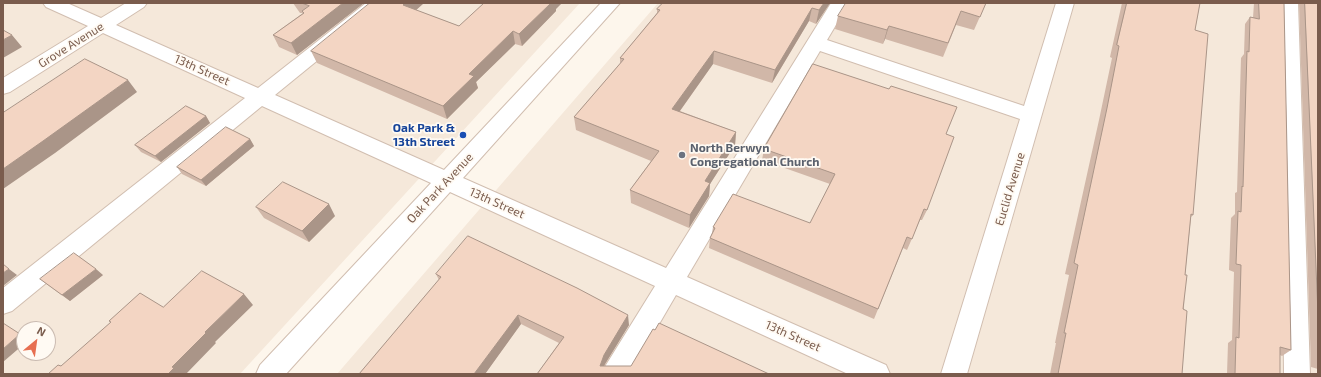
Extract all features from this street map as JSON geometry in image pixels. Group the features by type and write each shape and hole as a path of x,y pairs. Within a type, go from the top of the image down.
{"street":[{"name":"13th Street","path":"52,3 877,374"},
{"name":"Grove Avenue","path":"3,87 138,3"},
{"path":"3,303 376,3"},
{"name":"Oak Park Avenue","path":"269,374 611,3"},
{"path":"615,374 840,3"},
{"name":"Euclid Avenue","path":"954,374 1065,3"},
{"path":"1289,3 1297,374"},
{"path":"816,43 1032,116"}],"shaded area":[{"path":"3,3 580,3 240,374 3,374"},
{"path":"658,3 1318,3 1318,374 337,374"}],"building":[{"path":"302,3 343,3 291,43 273,35 304,13 302,11 309,6"},
{"path":"370,3 405,3 403,5 459,26 484,3 551,3 519,34 513,31 469,74 474,76 443,106 311,51"},
{"path":"663,3 824,3 819,10 812,8 775,70 714,51 672,109 736,132 705,181 710,183 690,215 630,190 659,151 574,117 624,59 620,58 660,10 657,9"},
{"path":"846,3 986,3 980,17 961,11 948,43 889,26 887,30 838,16"},
{"path":"1127,3 1200,3 1195,30 1208,34 1193,215 1191,214 1185,275 1187,275 1183,309 1187,311 1182,374 1058,374 1066,333 1064,333 1078,265 1074,263 1107,108 1119,46 1117,45"},
{"path":"1259,3 1284,3 1291,350 1280,347 1280,374 1235,374 1236,337 1239,338 1241,265 1236,264 1238,211 1241,212 1242,186 1243,187 1247,51 1249,52 1250,17 1259,19"},
{"path":"1305,3 1318,3 1318,313"},
{"path":"3,30 12,35 3,40"},
{"path":"85,59 128,80 3,169 3,113"},
{"path":"813,64 889,89 891,86 957,107 946,134 954,137 927,210 924,209 912,239 907,237 878,309 710,238 715,228 713,227 733,194 810,223 835,174 764,149"},
{"path":"186,106 206,116 155,156 135,145"},
{"path":"226,127 250,139 201,180 177,167"},
{"path":"283,182 329,204 302,231 256,207"},
{"path":"468,236 577,288 628,315 604,355 600,366 631,366 653,329 655,330 659,323 769,374 537,374 564,337 518,315 474,374 359,374 441,277 436,274"},
{"path":"74,253 96,269 62,295 40,279"},
{"path":"3,264 9,269 3,273"},
{"path":"202,271 244,294 205,332 206,333 172,367 174,368 168,374 48,374 58,365 61,366 111,322 109,321 140,293 163,307"},
{"path":"3,323 16,331 16,338 3,349"}],"place":[{"name":"Oak Park & 13th Street","path":"463,135"},
{"name":"North Berwyn Congregational Church","path":"682,155"}]}
